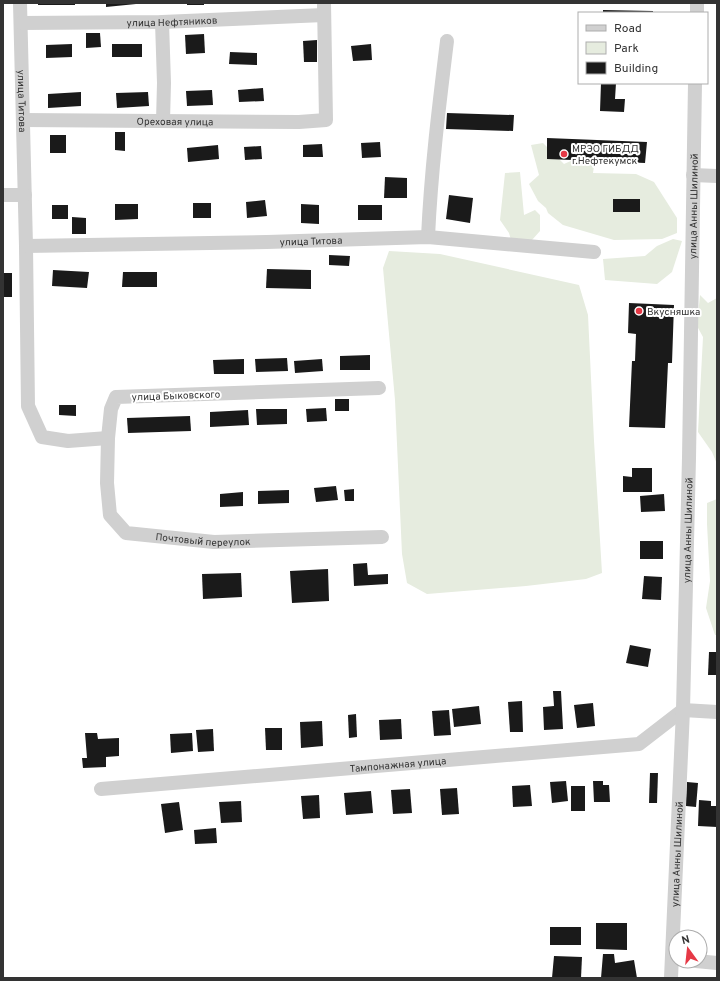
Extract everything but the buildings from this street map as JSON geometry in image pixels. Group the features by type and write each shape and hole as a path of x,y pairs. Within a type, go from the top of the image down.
{"street":[{"name":"улица Титова","path":"20,3 28,406 42,437 68,442 108,438"},
{"name":"улица Нефтяников","path":"21,23 162,22 324,9"},
{"name":"Ореховая улица","path":"23,120 299,122 326,120 324,9"},
{"path":"162,22 164,83 163,121"},
{"path":"428,237 430,196 437,122 447,41"},
{"name":"улица Анны Шилиной","path":"675,929 683,710 695,84"},
{"path":"693,175 717,176"},
{"path":"3,195 25,195"},
{"name":"улица Титова","path":"26,246 260,242 428,237 594,252"},
{"name":"улица Быковского","path":"108,438 111,409 116,397 379,388"},
{"name":"Почтовый переулок","path":"108,438 106,483 110,515 126,533 214,542 382,537"},
{"path":"683,710 717,712"},
{"name":"Тампонажная улица","path":"101,788 639,744 683,710"}],"green space":[{"path":"543,143 564,164 582,156 594,166 593,173 636,174 654,182 677,218 677,233 662,239 614,240 563,225 548,213 546,208 538,201 529,184 539,175 531,145","holes":["613,199 640,199 640,212 613,212"]},
{"path":"520,172 524,215 535,210 540,215 540,231 524,249 513,247 509,233 500,220 505,173"},
{"path":"673,239 682,241 672,272 657,284 605,280 603,259 645,256 657,246"},
{"path":"389,251 440,254 579,285 588,315 602,573 586,579 526,586 427,594 407,583 402,554 395,400 383,268"},
{"path":"700,295 708,303 717,298 717,464 712,452 698,432 703,337 697,326"},
{"path":"717,499 717,635 715,635 706,608 710,581 707,503"}],"place":[{"name":"МРЭО ГИБДД г.Нефтекумск","path":"564,154"},
{"name":"Вкусняшка","path":"639,311"}]}
